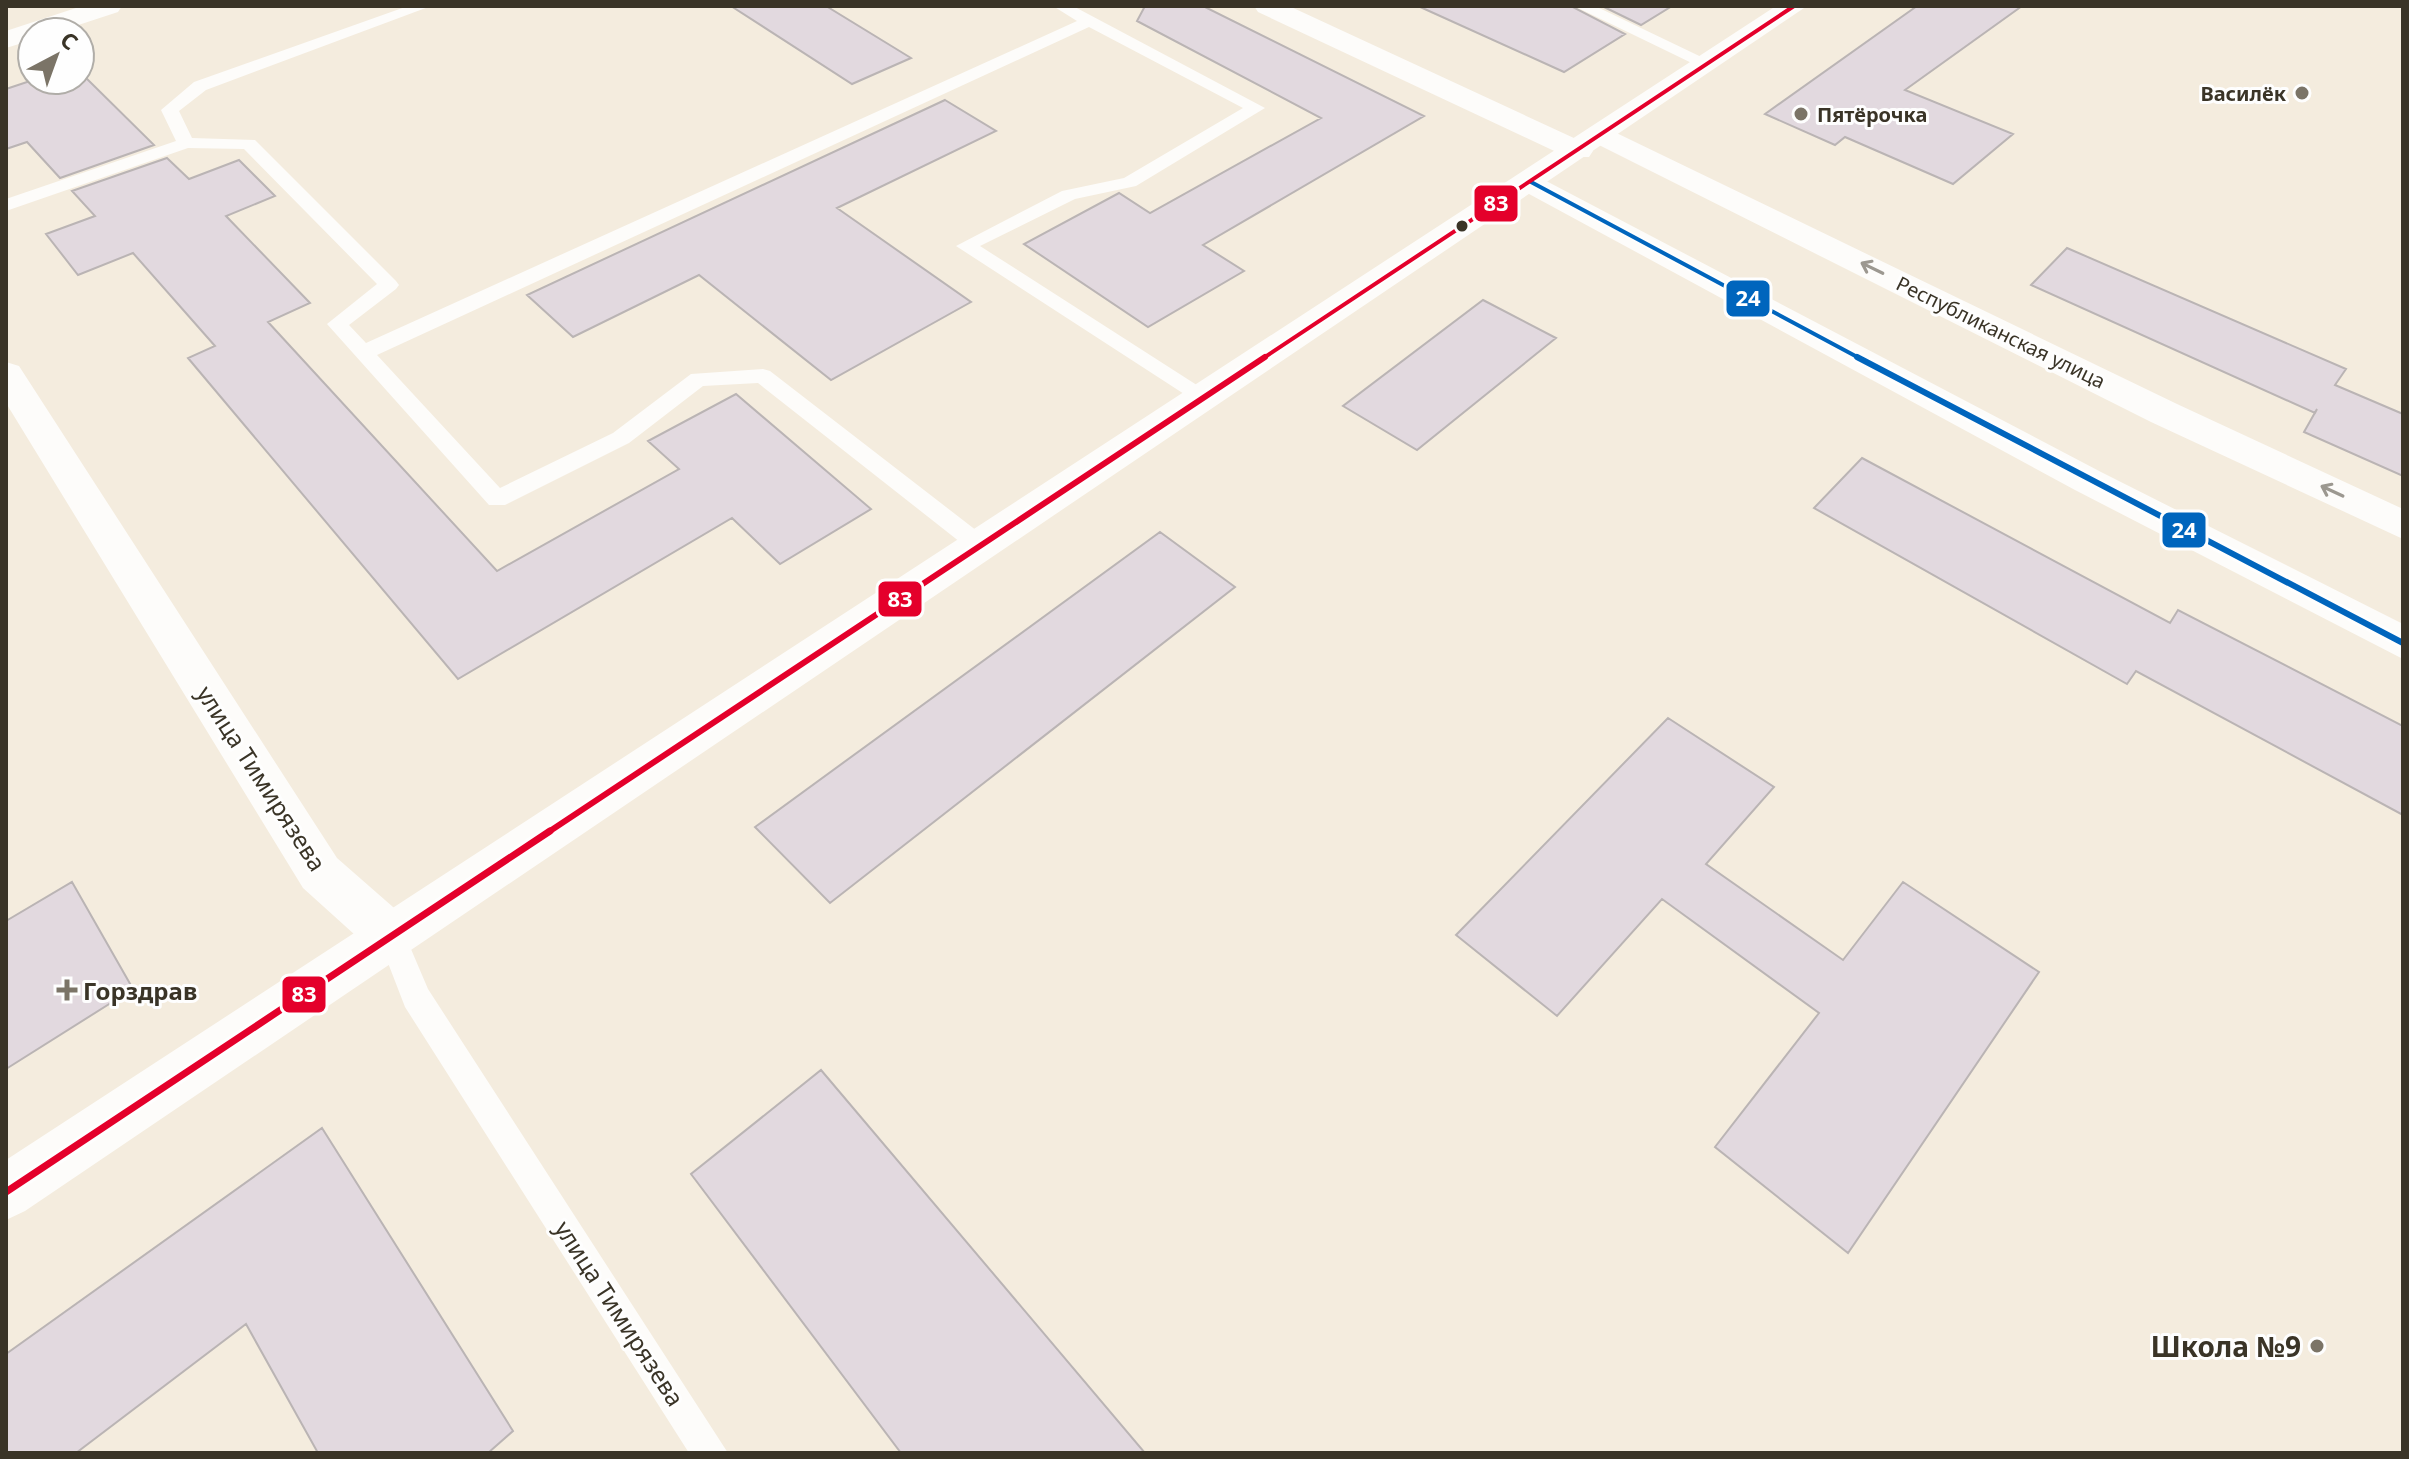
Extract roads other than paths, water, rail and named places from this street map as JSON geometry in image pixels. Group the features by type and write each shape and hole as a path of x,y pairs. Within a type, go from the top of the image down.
{"street":[{"path":"6,40 109,6"},
{"name":"Республиканская улица","path":"1267,6 1590,143 2403,525"},
{"path":"6,1192 1794,6"},
{"path":"1531,182 2088,481 2403,643"},
{"name":"улица Тимирязева","path":"6,374 320,873 392,937"}],"lane":[{"path":"186,143 170,110 200,86 423,6"},
{"path":"1061,6 1256,108 1130,182 1069,195 966,246 1206,398"},
{"path":"1582,6 1708,64"},
{"path":"363,353 1089,21"},
{"path":"6,205 186,143 249,144 389,285 337,324 497,499 621,438 698,379 763,376 982,547"},
{"name":"улица Тимирязева","path":"392,937 416,997 710,1453"}],"place":[{"name":"Василёк","path":"2302,93"},
{"name":"Пятёрочка","path":"1801,114"},
{"name":"Горздрав","path":"67,990"},
{"name":"Школа №9","path":"2317,1346"}]}
